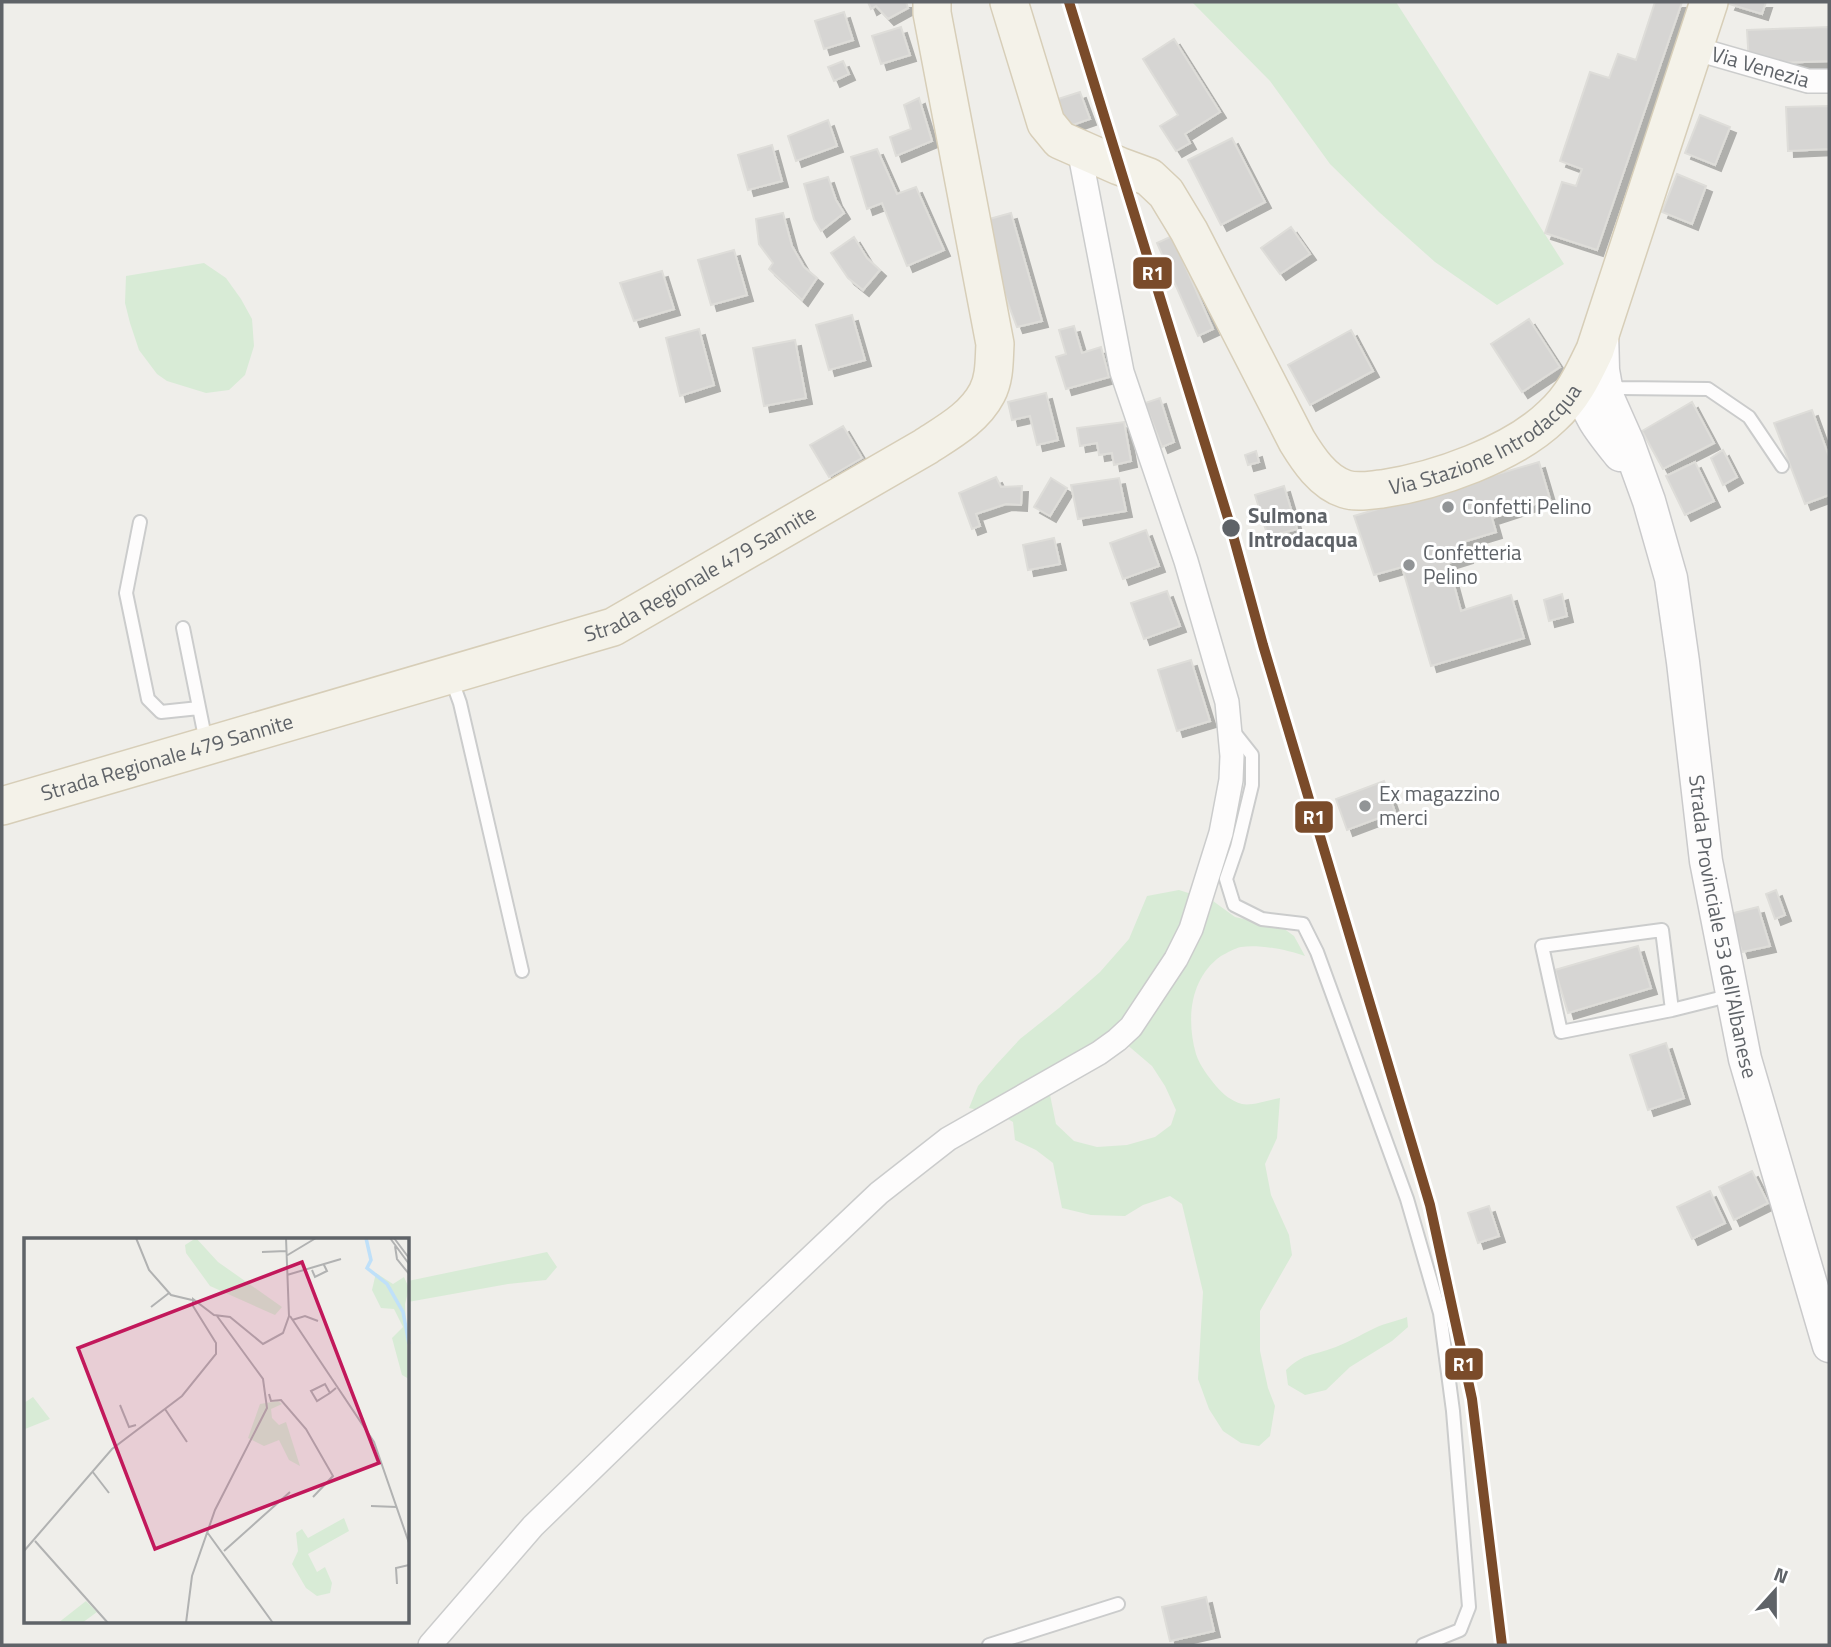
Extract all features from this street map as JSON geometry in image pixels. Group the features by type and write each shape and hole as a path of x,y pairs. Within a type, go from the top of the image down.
{"main road":[{"name":"Strada Regionale 479 Sannite","path":"2,806 613,627 925,447 965,421 987,393 994,368 995,344 932,2"},
{"path":"1009,2 1046,123 1060,139 1079,149"},
{"name":"Via Stazione Introdacqua","path":"1079,149 1149,177 1166,193 1189,231 1297,441 1317,469 1336,485 1346,489 1369,491 1408,484 1454,470 1503,450 1534,432 1552,417 1600,394 1595,350 1709,2"},
{"name":"Strada Provinciale 53 dell'Albanese","path":"1649,500 1583,401 1600,394 1628,443 1649,500 1671,578 1706,861 1745,1059 1829,1346"},
{"name":"Strada Provinciale 53 dell'Albanese","path":"1552,417 1585,426 1611,444"}],"street":[{"name":"Via Venezia","path":"1693,48 1808,81 1829,81"},
{"path":"430,1645 533,1526 746,1318 879,1193 948,1139 1099,1053 1131,1027 1176,959 1191,929 1221,833 1231,780 1227,702 1186,561 1122,372 1079,149"}],"lane":[{"path":"1600,394 1621,388 1708,389 1749,417 1782,466"},
{"path":"140,523 126,593 148,699 161,712 199,708"},
{"path":"183,628 207,746"},
{"path":"450,675 460,703 522,971"},
{"path":"1230,728 1252,755 1252,785 1226,879 1234,905 1262,919 1303,924 1317,952 1407,1199 1440,1313 1453,1411 1469,1606 1460,1630 1423,1645"},
{"path":"1672,1010 1662,930 1542,946 1561,1032 1672,1010 1732,995"},
{"path":"989,1645 1118,1605"}],"green space":[{"path":"1192,2 1396,2 1564,264 1497,305 1435,262 1330,164 1270,81"},
{"path":"204,263 226,278 241,299 252,319 254,346 245,375 229,390 206,393 167,381 157,374 139,350 125,303 126,276"},
{"path":"1179,890 1213,901 1235,917 1283,928 1294,936 1305,956 1256,946 1241,947 1221,956 1211,965 1197,987 1191,1013 1193,1041 1198,1058 1221,1092 1242,1104 1256,1104 1280,1098 1277,1138 1265,1164 1271,1195 1289,1235 1292,1255 1260,1311 1260,1351 1275,1406 1270,1436 1259,1446 1241,1443 1223,1431 1209,1409 1198,1379 1203,1292 1182,1204 1170,1196 1143,1205 1125,1216 1091,1215 1062,1208 1053,1163 1036,1150 1015,1140 1013,1122 1001,1115 969,1108 978,1086 1020,1039 1100,972 1129,939 1147,896","holes":["1125,1043 1152,1066 1176,1110 1171,1125 1155,1137 1127,1145 1097,1147 1074,1141 1056,1124 1049,1090"]},
{"path":"547,1252 557,1267 546,1280 410,1302 410,1281"},
{"path":"1407,1317 1408,1327 1392,1341 1350,1367 1326,1390 1305,1395 1288,1385 1286,1370 1297,1361"}],"building":[{"path":"868,2 906,2 908,8 888,19 876,6 871,9"},
{"path":"1655,2 1682,2 1597,250 1545,233 1562,182 1576,186 1582,169 1560,161 1590,72 1609,78 1618,54 1636,60"},
{"path":"1766,2 1762,14 1729,4"},
{"path":"844,12 853,40 824,49 815,21"},
{"path":"901,27 910,55 881,64 872,36"},
{"path":"1829,27 1829,61 1749,64 1747,30"},
{"path":"1174,39 1220,112 1185,134 1190,143 1176,151 1160,126 1178,115 1143,59"},
{"path":"843,61 849,74 834,81 828,67"},
{"path":"1080,92 1090,119 1061,129 1052,101"},
{"path":"919,98 932,141 896,156 890,137 911,129 904,105"},
{"path":"1829,106 1829,149 1788,151 1786,107"},
{"path":"1700,115 1730,127 1715,165 1685,153"},
{"path":"828,120 837,146 796,161 788,136"},
{"path":"1232,138 1265,202 1221,225 1188,160"},
{"path":"772,145 782,181 748,190 738,155"},
{"path":"877,149 897,194 916,187 944,250 907,266 882,203 867,209 851,157"},
{"path":"1677,174 1706,186 1692,224 1662,212"},
{"path":"828,177 844,213 821,231 814,219 804,184"},
{"path":"783,213 792,246 804,267 817,278 802,300 769,269 773,263 759,244 756,219"},
{"path":"1011,213 1042,321 1017,327 983,237 982,221"},
{"path":"1291,227 1310,254 1280,274 1261,248"},
{"path":"1172,236 1213,329 1198,336 1157,243"},
{"path":"854,237 867,258 880,270 863,290 848,278 831,253"},
{"path":"734,250 747,295 711,305 698,260"},
{"path":"662,271 674,309 634,321 620,283"},
{"path":"852,315 865,360 829,370 816,325"},
{"path":"1529,319 1560,367 1522,392 1491,344"},
{"path":"1074,326 1082,353 1101,347 1109,377 1066,389 1056,357 1066,354 1059,330"},
{"path":"699,329 714,385 680,396 666,338"},
{"path":"1351,330 1373,371 1310,405 1288,365"},
{"path":"795,340 806,398 764,406 753,348"},
{"path":"1046,393 1058,440 1037,445 1030,416 1012,420 1008,402"},
{"path":"1160,398 1174,442 1162,447 1145,403"},
{"path":"1692,402 1714,443 1663,469 1642,431"},
{"path":"1812,410 1829,457 1829,495 1805,504 1774,423"},
{"path":"1124,422 1131,461 1114,465 1112,453 1099,455 1097,443 1080,446 1077,428"},
{"path":"843,426 862,458 829,477 810,445"},
{"path":"1723,450 1737,477 1723,485 1711,458"},
{"path":"1256,451 1259,462 1248,465 1245,455"},
{"name":"Confetteria Pelino","path":"1539,462 1550,499 1492,518 1496,532 1463,542 1467,557 1448,563 1461,611 1511,595 1524,638 1431,666 1402,567 1374,575 1354,516"},
{"path":"1695,462 1714,501 1685,515 1666,476"},
{"path":"996,477 1001,487 1022,486 1021,505 1006,504 976,514 980,526 972,529 959,493"},
{"path":"1051,478 1067,488 1050,516 1034,507"},
{"path":"1119,478 1126,511 1078,519 1071,485"},
{"path":"1284,486 1297,529 1268,537 1255,495"},
{"path":"1146,530 1159,566 1123,579 1110,543"},
{"path":"1054,538 1060,564 1028,570 1023,545"},
{"path":"1167,591 1180,626 1144,639 1131,603"},
{"path":"1562,594 1567,616 1549,621 1544,600"},
{"path":"1191,660 1210,721 1177,731 1158,670"},
{"name":"Ex magazzino merci","path":"1384,781 1395,812 1347,830 1336,799"},
{"path":"1776,890 1785,915 1775,919 1766,894"},
{"path":"1758,907 1770,946 1742,952 1730,914"},
{"path":"1638,946 1651,988 1568,1013 1555,970"},
{"path":"1666,1043 1684,1098 1648,1110 1630,1055"},
{"path":"1752,1171 1768,1203 1734,1220 1719,1187"},
{"path":"1710,1191 1725,1223 1692,1239 1677,1207"},
{"path":"1489,1206 1499,1236 1478,1243 1468,1213"},
{"path":"1206,1597 1214,1631 1170,1641 1162,1607"}],"transit line":[{"name":"R1","path":"1069,2 1231,528 1263,645 1430,1205 1472,1399 1502,1645"}],"place":[{"name":"Confetti Pelino","path":"1448,507"},
{"name":"Sulmona Introdacqua","path":"1231,528"},
{"name":"Confetteria Pelino","path":"1409,565"},
{"name":"Ex magazzino merci","path":"1365,806"}]}
